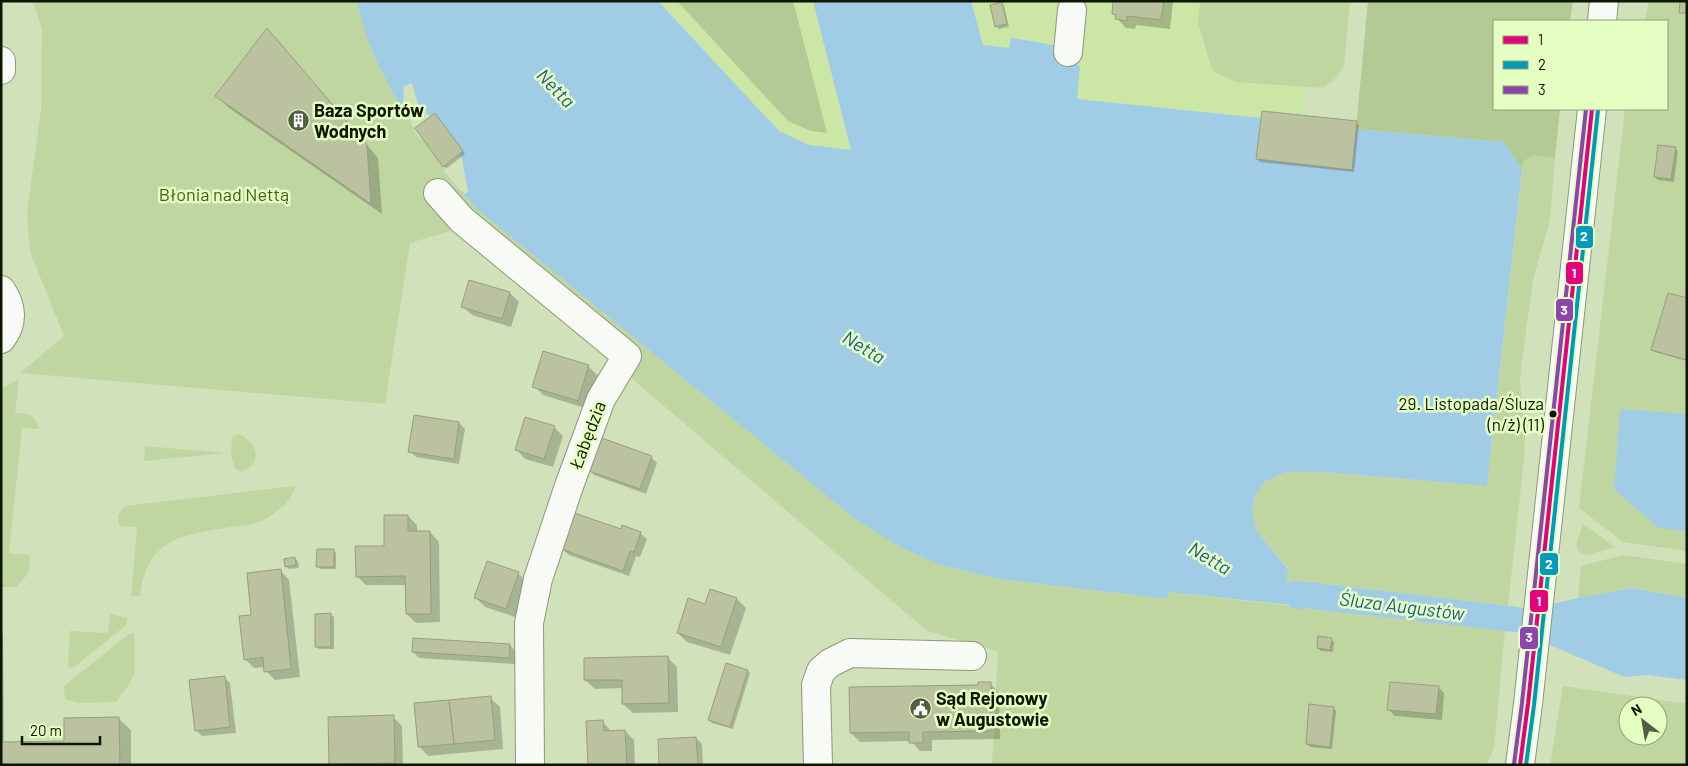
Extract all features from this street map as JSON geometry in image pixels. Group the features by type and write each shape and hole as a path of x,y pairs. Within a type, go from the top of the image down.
{"street":[{"path":"1602,20 1604,1"},
{"path":"1068,52 1072,10"},
{"path":"1,61 1,70"},
{"path":"1520,765 1592,110"},
{"name":"Łabędzia","path":"438,193 462,220 627,356 601,399 569,486 538,580 529,623 530,765"},
{"path":"1,290 9,303 11,317 7,331 1,339"},
{"path":"818,765 816,685 821,671 830,662 850,653 972,656"}],"shaded area":[{"path":"658,1 813,1 851,150 809,145 779,131"},
{"path":"677,1 793,1 827,133 811,131 788,121"},
{"path":"971,1 1200,1 1198,23 1211,67 1215,73 1236,82 1305,86 1302,115 1262,111 1261,118 1077,99 1080,67 1077,64 1073,49 1011,38 1009,48 983,45"},
{"path":"1368,1 1573,1 1570,20 1493,20 1493,110 1560,110 1555,158 1534,155 1523,162 1522,169 1503,142 1356,129"}],"green space":[{"name":"Błonia nad Nettą","path":"33,1 356,1 375,57 448,167 444,170 477,209 855,519 900,547 941,565 999,579 1167,599 1168,592 1505,630 1494,749 1486,765 992,765 998,651 927,631 457,229 410,243 385,404 20,373 64,336 30,252 27,212 41,110 42,29"},
{"path":"1200,1 1350,1 1344,66 1336,78 1323,88 1236,82 1216,73 1211,67 1198,22"},
{"path":"1649,1 1687,1 1687,551 1623,542 1579,508 1625,110 1668,110 1668,20 1645,20"},
{"path":"1534,155 1555,158 1550,220 1533,280 1522,361 1520,382 1525,438 1524,459 1508,606 1294,580 1293,583 1287,582 1288,568 1257,531 1252,512 1255,494 1266,481 1286,472 1324,472 1487,486 1523,163"},
{"path":"19,379 15,413 31,415 39,429 22,428 9,553 29,555 30,565 26,576 16,587 1,587 1,389"},
{"path":"239,434 251,442 256,453 253,464 241,472 234,467 231,453 232,437"},
{"path":"145,446 225,453 144,461"},
{"path":"295,486 293,494 287,503 259,522 192,534 167,544 149,564 140,596 131,596 137,527 119,526 118,515 125,506"},
{"path":"1583,524 1615,547 1586,555 1578,551 1576,545"},
{"path":"1623,555 1687,564 1687,598 1632,588 1578,598 1581,566"},
{"path":"110,614 128,618 125,626 73,668 68,667 70,631 108,633"},
{"path":"134,633 135,673 116,702 79,703 65,699 64,686 129,634"},
{"path":"1563,686 1632,696 1618,696 1618,746 1668,746 1668,701 1687,704 1687,765 1550,765"}],"water":[{"path":"356,1 658,1 779,131 809,145 851,150 813,1 971,1 983,45 1009,48 1011,38 1074,49 1077,64 1080,67 1077,99 1261,118 1257,159 1351,169 1356,129 1504,142 1522,169 1487,486 1324,472 1286,472 1266,481 1255,494 1252,512 1257,531 1288,569 1287,582 1293,583 1293,580 1552,611 1553,604 1632,588 1687,598 1687,680 1647,675 1624,677 1548,644 1548,636 1304,608 1304,610 1290,608 1290,605 1168,592 1167,599 999,579 941,565 900,547 855,519 477,209 443,171 448,167 425,136 420,139 393,93 366,35"},
{"path":"1620,409 1687,414 1687,531 1659,528 1614,489"}],"pier":[{"path":"412,83 421,115 427,113 461,154 468,192 464,194 443,171 448,167 425,136 420,139 403,110 404,86"}],"building":[{"path":"1113,1 1164,1 1161,20 1127,16 1127,21 1115,19 1116,15 1112,14"},
{"path":"1680,1 1687,1 1687,13 1679,13"},
{"path":"1002,2 1007,24 995,27 990,5"},
{"name":"Baza Sportów Wodnych","path":"267,28 367,145 371,204 215,96"},
{"path":"1262,111 1357,121 1352,170 1256,159"},
{"path":"435,113 463,151 443,167 415,128"},
{"path":"1658,145 1676,147 1671,179 1654,177"},
{"path":"469,280 510,292 502,319 461,307"},
{"path":"1668,293 1687,298 1687,360 1651,350"},
{"path":"543,351 589,365 578,401 532,387"},
{"path":"414,415 459,422 454,459 408,452"},
{"path":"525,417 555,426 544,459 515,450"},
{"path":"599,437 652,456 640,489 586,470"},
{"path":"574,513 621,529 622,525 641,532 634,552 630,551 623,571 561,549"},
{"path":"384,515 408,515 408,531 430,531 431,614 406,614 405,576 356,577 355,546 384,546"},
{"path":"317,549 334,549 334,567 316,567"},
{"path":"295,557 296,565 285,567 284,559"},
{"path":"487,561 519,572 506,609 474,598"},
{"path":"281,569 291,669 264,672 263,657 244,660 239,616 251,615 247,573"},
{"path":"710,589 737,598 721,647 677,633 688,598 705,604"},
{"path":"331,613 331,647 315,647 315,614"},
{"path":"1318,636 1332,638 1330,650 1317,648"},
{"path":"413,638 510,644 509,658 412,652"},
{"path":"668,656 669,703 622,704 622,680 584,680 584,658"},
{"path":"726,663 748,670 730,727 708,720"},
{"path":"225,676 230,727 195,731 189,680"},
{"name":"Sąd Rejonowy w Augustowie","path":"978,682 991,682 991,731 923,732 923,743 909,743 909,732 850,733 849,687 978,685"},
{"path":"1390,682 1439,686 1436,714 1387,710"},
{"path":"491,696 495,740 454,744 449,700"},
{"path":"449,700 454,744 418,747 414,703"},
{"path":"1309,704 1334,707 1330,747 1306,744"},
{"path":"394,715 395,763 329,764 328,717"},
{"path":"119,717 120,765 1,765 1,742 64,741 64,718"},
{"path":"603,720 604,731 625,730 627,765 588,765 586,721"},
{"path":"696,737 698,765 659,765 658,739"}],"transit line":[{"name":"3","path":"1514,764 1586,110"},
{"name":"1","path":"1520,765 1592,110"},
{"name":"2","path":"1526,765 1598,110"}],"place":[{"name":"Baza Sportów Wodnych","path":"298,121"},
{"name":"29. Listopada/Śluza (n/ż) (11)","path":"1553,414"},
{"name":"Sąd Rejonowy w Augustowie","path":"920,709"}],"water label":[{"name":"Netta","path":"556,88"},
{"name":"Netta","path":"864,347"},
{"name":"Netta","path":"1210,558"},
{"name":"Śluza Augustów","path":"1402,606"}]}
